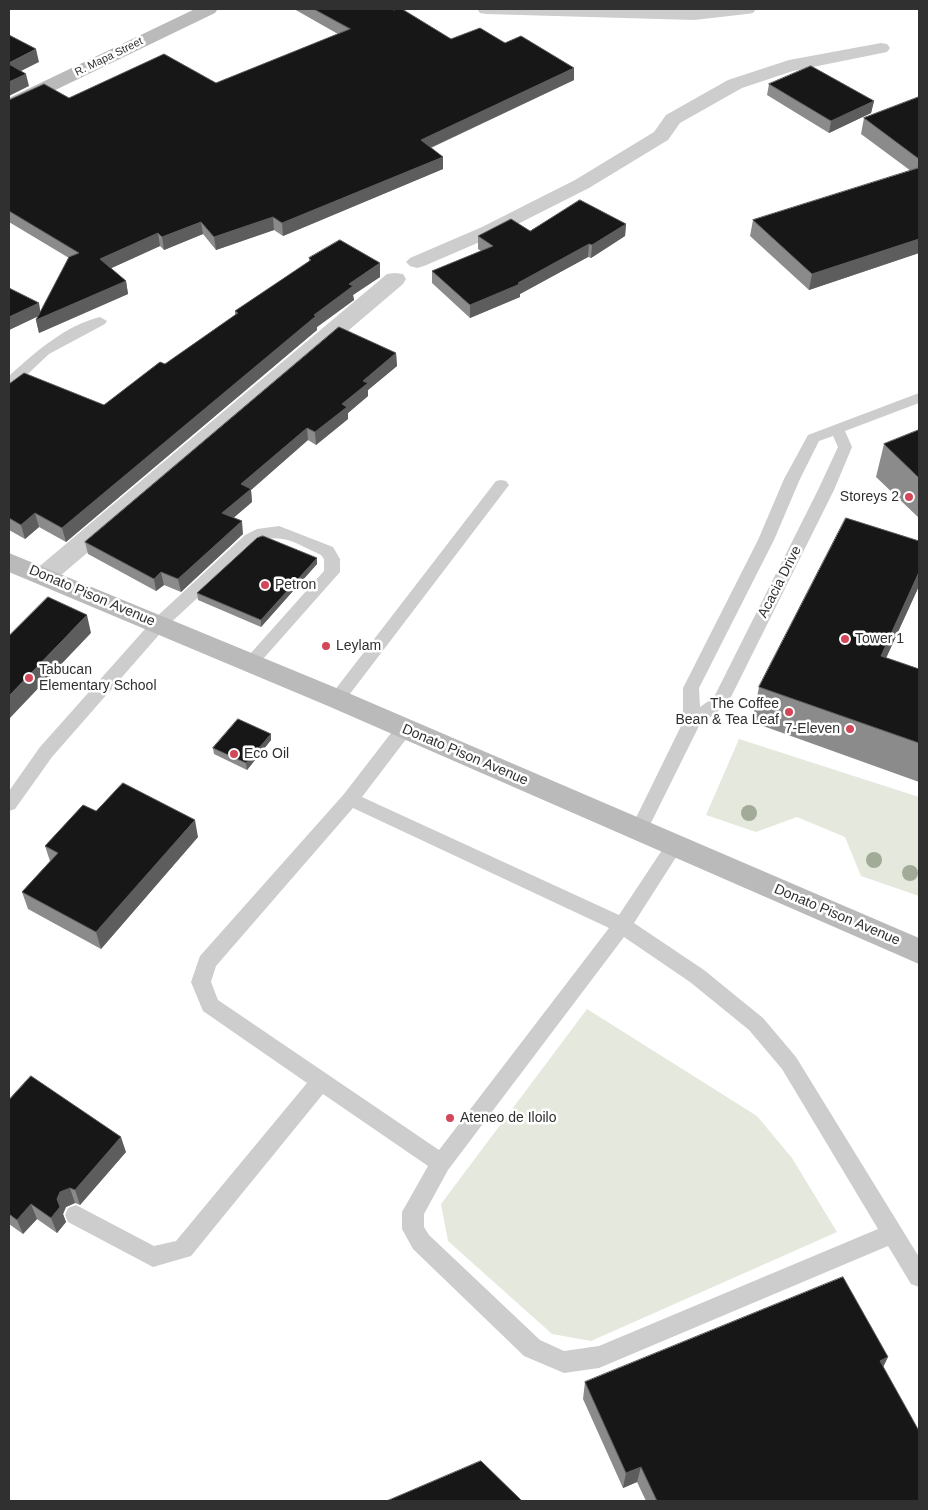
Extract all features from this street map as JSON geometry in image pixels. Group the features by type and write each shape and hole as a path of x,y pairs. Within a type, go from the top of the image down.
{"main road":[{"name":"R. Mapa Street","path":"9,105 209,9"},
{"name":"Donato Pison Avenue","path":"9,562 337,700 919,951"}],"street":[{"path":"486,9 694,16 747,9"},
{"path":"417,262 489,231 582,184 648,146 661,136 673,119 735,84 789,66 881,48"},
{"path":"44,576 395,279"}],"lane":[{"path":"9,384 44,351 100,320"},
{"name":"Acacia Drive","path":"692,722 691,688 766,540 792,478 813,438 919,398"},
{"name":"Acacia Drive","path":"639,830 692,722 720,701 826,490 845,446 837,429"},
{"path":"337,700 500,485"},
{"path":"9,804 46,752 159,624 251,539 263,533 280,531 327,551 332,559 332,572 250,663"},
{"path":"404,729 350,798 207,962 201,982 210,1006 442,1163"},
{"path":"350,798 622,925 697,976 756,1024 789,1063 919,1277"},
{"path":"674,846 622,925 442,1163 413,1212 413,1229 421,1242 532,1348 564,1362 599,1357 893,1233"},
{"path":"76,1216 153,1257 183,1249 321,1081"}],"shaded area":[{"path":"739,739 919,797 919,896 861,876 845,837 797,817 756,832 706,815"},
{"path":"587,1009 757,1116 792,1158 837,1232 591,1341 552,1334 448,1241 441,1204"}],"building":[{"path":"314,9 402,9 451,39 480,28 505,43 521,36 574,68 421,140 443,157 282,223 273,217 214,237 201,222 162,237 158,233 100,259 126,281 36,320 69,257 79,253 9,211 9,100 44,84 69,98 164,54 216,83 350,29"},
{"path":"9,35 36,49 9,63"},
{"path":"9,64 26,74 9,82"},
{"path":"811,66 874,101 831,121 769,84"},
{"path":"919,97 919,159 864,118"},
{"path":"919,168 919,239 812,274 753,220"},
{"path":"580,200 626,224 592,245 589,244 518,283 520,284 470,305 432,271 493,246 478,236 511,219 530,231"},
{"path":"340,240 380,263 349,284 353,286 314,315 316,316 62,528 35,513 21,525 9,518 9,384 24,373 104,405 160,362 165,364 238,313 235,311 311,260 309,258"},
{"path":"9,288 39,303 9,317"},
{"path":"339,327 396,353 363,381 368,383 342,404 347,407 315,432 307,428 241,484 251,489 222,513 242,521 178,579 161,572 154,579 85,542"},
{"path":"919,430 919,478 884,444"},
{"name":"Tower 1","path":"846,518 919,541 919,572 881,656 919,669 919,743 759,687"},
{"name":"Petron","path":"263,536 317,558 261,620 197,593 257,538"},
{"path":"48,597 87,615 9,696 9,636"},
{"path":"238,719 271,734 246,763 213,748"},
{"path":"123,783 195,820 96,932 22,892 58,853 45,846 83,805 96,811"},
{"path":"31,1076 121,1137 75,1190 70,1188 60,1192 57,1199 60,1207 51,1218 31,1204 17,1220 9,1214 9,1100"},
{"path":"843,1277 888,1357 880,1361 919,1431 919,1501 657,1501 641,1467 626,1473 585,1382"},
{"path":"481,1461 522,1501 387,1501"}],"place":[{"name":"Storeys 2","path":"909,497"},
{"name":"Petron","path":"265,585"},
{"name":"Tower 1","path":"845,639"},
{"name":"Leylam","path":"326,646"},
{"name":"Tabucan Elementary School","path":"29,678"},
{"name":"The Coffee Bean & Tea Leaf","path":"789,712"},
{"name":"7-Eleven","path":"850,729"},
{"name":"Eco Oil","path":"234,754"},
{"name":"Ateneo de Iloilo","path":"450,1118"}]}
